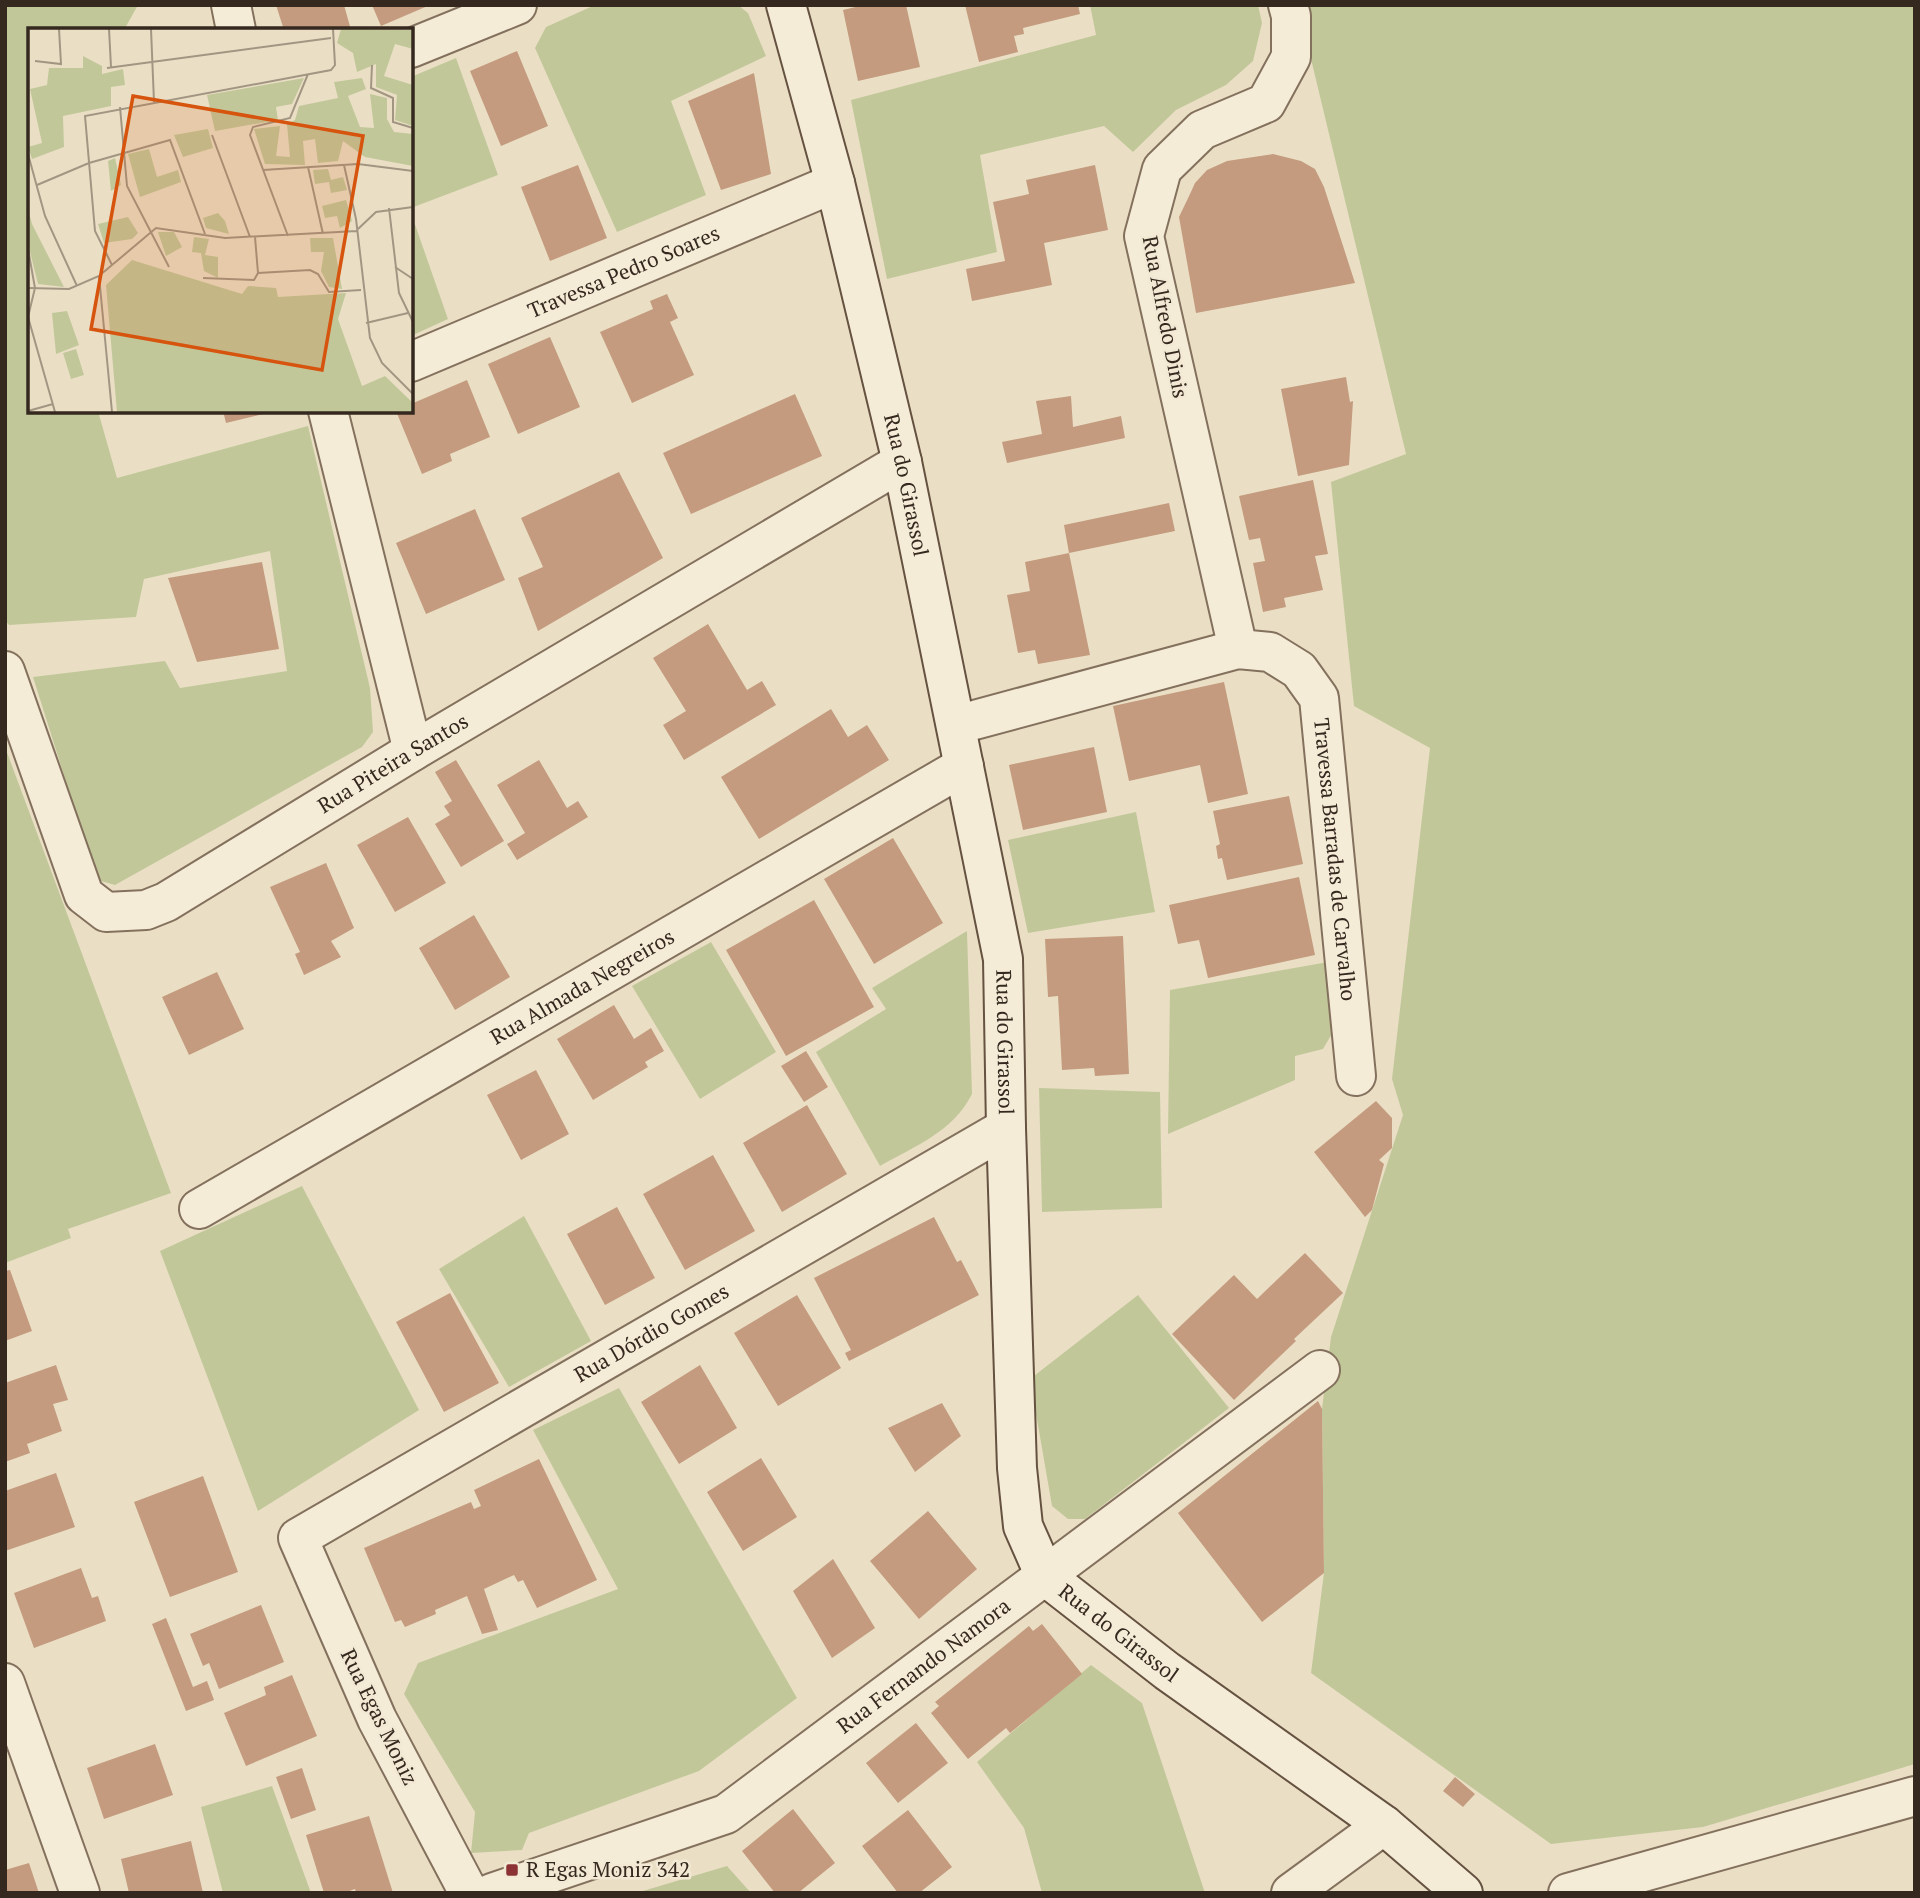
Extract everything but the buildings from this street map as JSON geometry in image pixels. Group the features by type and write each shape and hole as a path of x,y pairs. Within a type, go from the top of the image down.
{"street":[{"path":"230,5 236,28"},
{"path":"413,47 517,5"},
{"name":"Rua do Girassol","path":"786,5 835,183 902,462 1003,959 1017,1468 1023,1525 1045,1576 1167,1671 1384,1825 1463,1893"},
{"name":"Rua Alfredo Dinis","path":"1238,649 1144,236 1162,169 1202,130 1266,103 1291,57 1291,16 1288,5"},
{"name":"Travessa Pedro Soares","path":"413,361 835,183"},
{"path":"328,413 413,751"},
{"name":"Rua Piteira Santos","path":"5,671 84,895 106,912 146,910 166,902 413,751 902,462"},
{"name":"Travessa Barradas de Carvalho","path":"957,725 1238,649 1270,652 1299,670 1319,698 1356,1076"},
{"name":"Rua Almada Negreiros","path":"200,1209 964,766"},
{"name":"Rua Dórdio Gomes","path":"298,1538 1006,1128"},
{"name":"Rua Fernando Namora","path":"492,1893 726,1814 1320,1370"},
{"name":"Rua Egas Moniz","path":"298,1538 377,1719 469,1893"},
{"path":"5,1683 12,1720 80,1893"},
{"path":"1568,1893 1915,1796"},
{"path":"1291,1893 1384,1825"}],"green space":[{"path":"5,5 138,5 125,28 28,28 28,413 99,413 117,478 308,426 370,688 373,732 362,747 115,885 97,880 33,677 165,661 180,688 287,671 270,551 144,579 136,617 9,625 5,620"},
{"path":"595,5 738,5 748,13 766,56 671,101 706,195 617,232 535,48 546,27"},
{"path":"1090,5 1258,5 1262,23 1253,61 1226,85 1176,110 1133,152 1104,126 980,155 997,252 887,279 851,100 1096,35"},
{"path":"1298,5 1915,5 1915,1764 1703,1827 1551,1844 1311,1673 1324,1573 1322,1409 1331,1337 1403,1115 1392,1079 1430,748 1354,706 1331,482 1406,454"},
{"path":"456,58 498,175 413,207 413,76"},
{"path":"413,219 448,319 413,335"},
{"path":"5,747 171,1193 68,1229 71,1238 5,1263"},
{"path":"1136,812 1155,912 1028,933 1008,840"},
{"path":"967,931 972,1094 955,1118 944,1128 880,1166 816,1052 886,1009 872,988"},
{"path":"711,942 776,1052 700,1099 632,986"},
{"path":"1334,961 1333,1032 1323,1049 1295,1056 1295,1080 1168,1134 1170,990"},
{"path":"1039,1088 1160,1092 1162,1208 1042,1212"},
{"path":"302,1186 419,1410 258,1511 160,1251"},
{"path":"524,1216 591,1341 509,1387 439,1269"},
{"path":"1138,1295 1229,1408 1085,1519 1068,1519 1052,1506 1030,1379"},
{"path":"619,1388 797,1698 699,1771 529,1833 522,1850 471,1853 475,1812 404,1694 418,1663 618,1589 533,1430"},
{"path":"1091,1665 1142,1703 1205,1893 1042,1893 1024,1828 977,1762"},
{"path":"272,1786 311,1893 223,1893 201,1807"},
{"path":"727,1866 751,1893 636,1893"}],"place":[{"name":"R Egas Moniz 342","path":"512,1870"}]}
